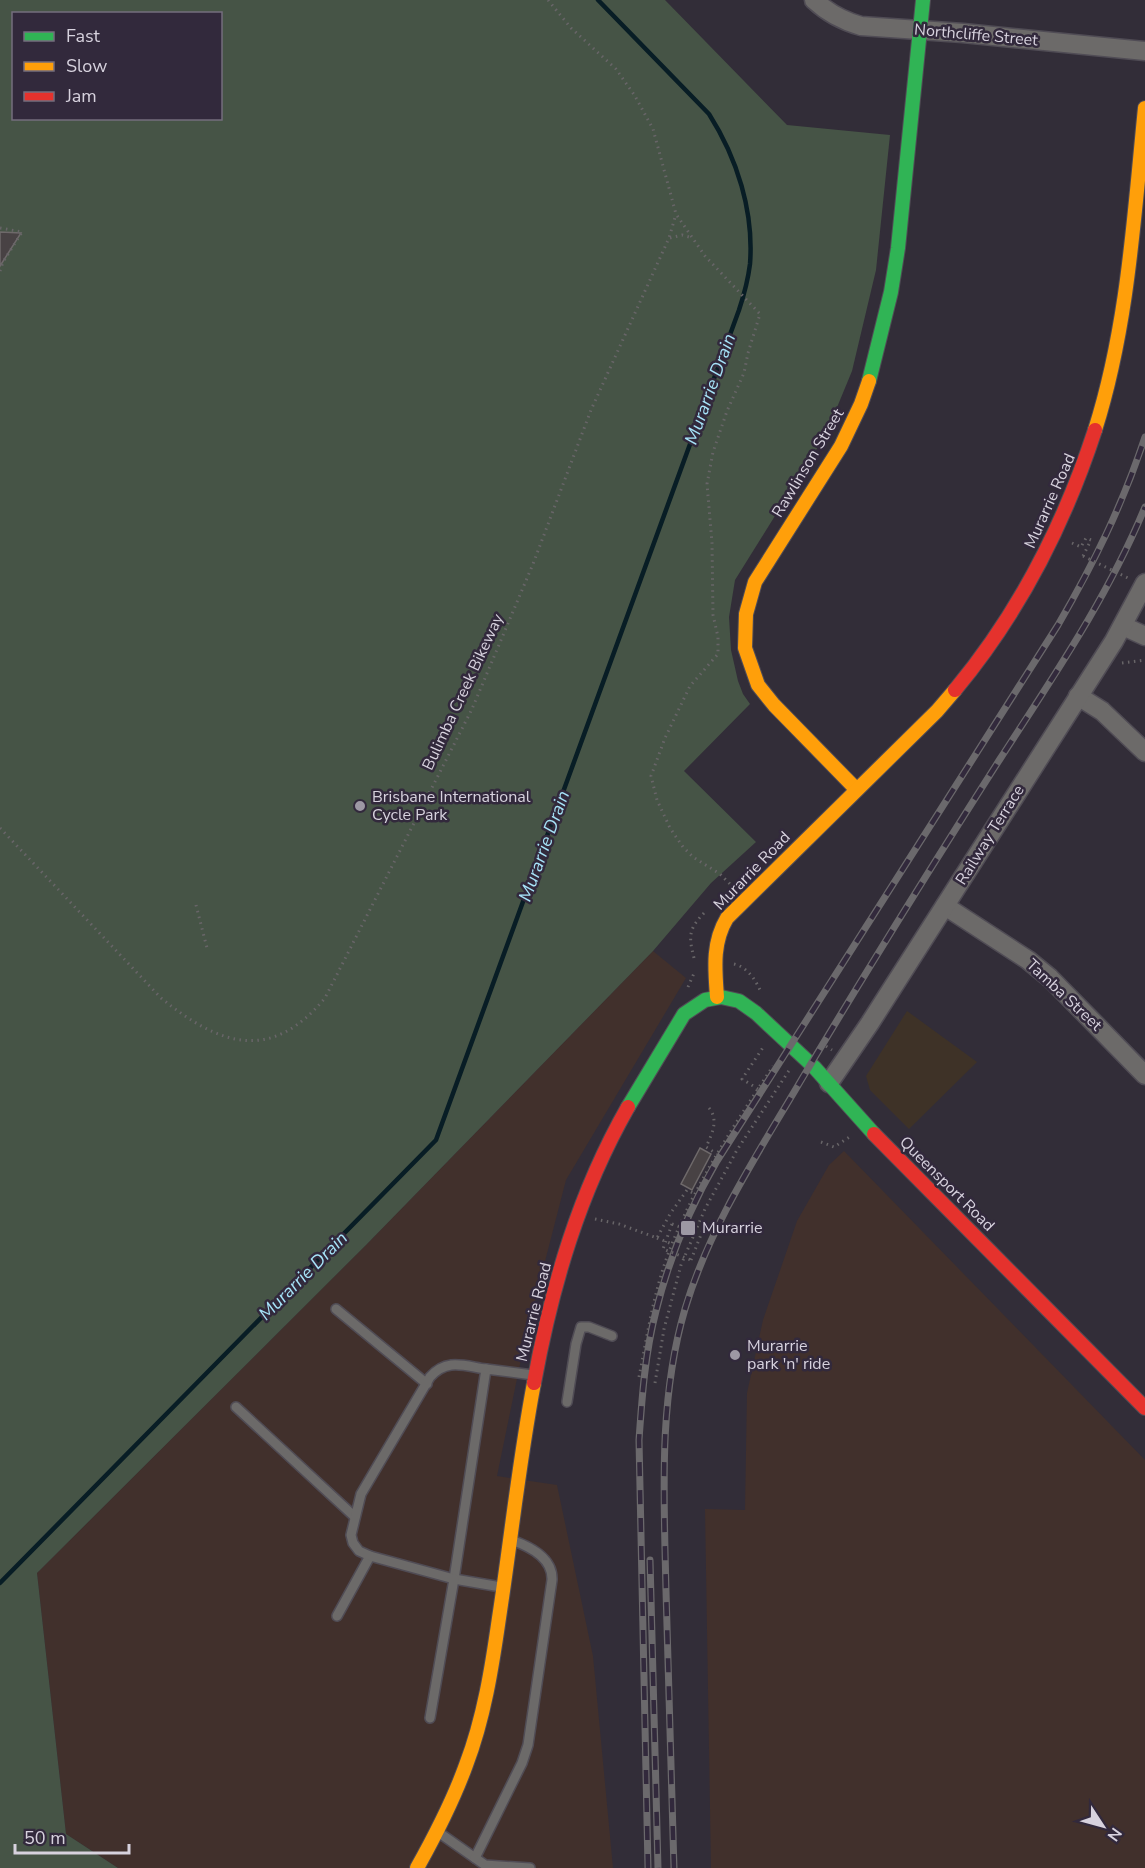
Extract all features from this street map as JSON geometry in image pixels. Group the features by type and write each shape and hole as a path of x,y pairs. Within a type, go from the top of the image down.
{"street":[{"name":"Northcliffe Street","path":"814,0 831,14 850,23 873,27 1145,51"},
{"name":"Rawlinson Street","path":"856,789 774,705 758,685 747,659 746,614 755,582 841,446 861,404 873,370 897,256 923,0"},
{"name":"Murarrie Road","path":"417,1868 438,1832 462,1779 479,1725 493,1654 526,1420 535,1376 547,1320 569,1242 592,1177 605,1150 684,1015 697,1002 717,997 715,945 723,924 856,789 937,711 966,678 1033,575 1072,498 1099,421 1128,275 1145,108"},
{"name":"Railway Terrace","path":"829,1083 1123,626 1136,581"},
{"path":"1123,626 1145,636"},
{"path":"1078,696 1102,711 1145,752"},
{"name":"Tamba Street","path":"945,906 1035,966 1145,1075"},
{"name":"Queensport Road","path":"717,997 734,1000 750,1009 791,1044 829,1083 863,1123 1145,1408"}],"lane":[{"path":"336,1310 427,1384"},
{"path":"567,1402 576,1344 581,1328 589,1327 612,1336"},
{"path":"502,1587 454,1579 370,1556 359,1551 351,1535 361,1494 436,1371 448,1364 535,1376"},
{"path":"430,1718 486,1369"},
{"path":"236,1407 355,1517"},
{"path":"475,1858 522,1763 528,1745 552,1580 550,1570 541,1556 528,1546 509,1539"},
{"path":"336,1616 370,1556"},
{"path":"438,1832 485,1865 530,1868"}],"path":[{"path":"548,0 571,28 616,69 635,96 653,129 676,214 691,238 760,314 747,353 744,373 727,411 713,452 707,484 712,543 713,615 718,637 718,654 690,686 665,738 651,776 657,800 670,828 688,853 720,874 732,886 725,892"},
{"name":"Bulimba Creek Bikeway","path":"0,828 161,998 182,1015 234,1040 264,1041 288,1032 309,1017 325,998 472,709 533,564 591,410 669,238 676,214"},
{"path":"0,228 22,232 1,263 0,271"},
{"path":"669,238 681,235 691,238"},
{"path":"1080,547 1086,538 1091,540 1083,556 1136,581"},
{"path":"1122,663 1145,660"},
{"path":"196,905 207,948"},
{"path":"695,964 689,935 698,920 711,906"},
{"path":"729,964 742,966 757,983 762,994"},
{"path":"815,1039 832,1051 836,1044"},
{"path":"758,1089 742,1078 765,1045"},
{"path":"639,1377 651,1315 667,1258 680,1227 717,1154 773,1066"},
{"path":"655,1383 664,1329 681,1264 698,1225 737,1150 786,1074"},
{"path":"709,1108 713,1113 714,1129 706,1147 717,1154"},
{"path":"821,1142 834,1147 853,1135"},
{"path":"657,1238 687,1190 695,1194"},
{"path":"597,1219 619,1224 673,1244"},
{"path":"680,1227 672,1224 663,1249 691,1260 704,1227 698,1225"}],"shaded area":[{"path":"653,951 686,978 566,1180 526,1335 497,1476 557,1485 593,1656 613,1868 118,1868 66,1834 37,1573 366,1245"},
{"path":"907,1011 977,1062 909,1129 870,1090 866,1076"},
{"path":"844,1151 1145,1460 1145,1868 711,1868 705,1509 745,1510 747,1393 763,1320 797,1221 829,1165"}],"green space":[{"name":"Brisbane International Cycle Park","path":"0,0 665,0 787,125 890,135 876,270 852,371 826,434 735,580 729,617 731,650 738,681 750,704 684,771 756,842 711,883 653,951 366,1245 37,1573 66,1834 118,1868 0,1868"}],"building":[{"path":"0,232 21,233 0,266"},
{"path":"700,1148 711,1154 692,1190 681,1184"}],"waterway":[{"name":"Murarrie Drain","path":"0,1583 436,1140 739,310 750,264 749,224 742,186 719,131 709,114 598,0"}],"railway":[{"path":"648,1868 639,1440 649,1343 661,1292 674,1253 689,1215 717,1161 1058,625 1106,534 1127,487 1145,437"},
{"path":"674,1868 664,1520 665,1449 670,1379 676,1344 695,1278 722,1218 753,1161 900,917 1097,605 1145,507"},
{"path":"650,1560 658,1868"}],"traffic: fast":[{"path":"869,381 891,292 898,248 923,0"},
{"path":"628,1107 684,1014 705,1000 721,997 739,1001 756,1013 814,1067 874,1134"}],"traffic: slow":[{"path":"1095,430 1106,391 1122,311 1133,230 1145,108"},
{"path":"856,789 774,705 758,685 745,648 746,614 755,582 841,446 869,381"},
{"path":"717,997 715,966 717,947 727,918 937,711 955,690"},
{"path":"417,1868 456,1792 483,1711 534,1383"}],"traffic: jam":[{"path":"955,690 1000,630 1037,567 1069,500 1095,430"},
{"path":"534,1383 549,1311 569,1240 595,1173 628,1107"},
{"path":"874,1134 1145,1408"}],"place":[{"name":"Brisbane International Cycle Park","path":"360,806"},
{"name":"Murarrie","path":"688,1228"},
{"name":"Murarrie park 'n' ride","path":"735,1355"}]}
